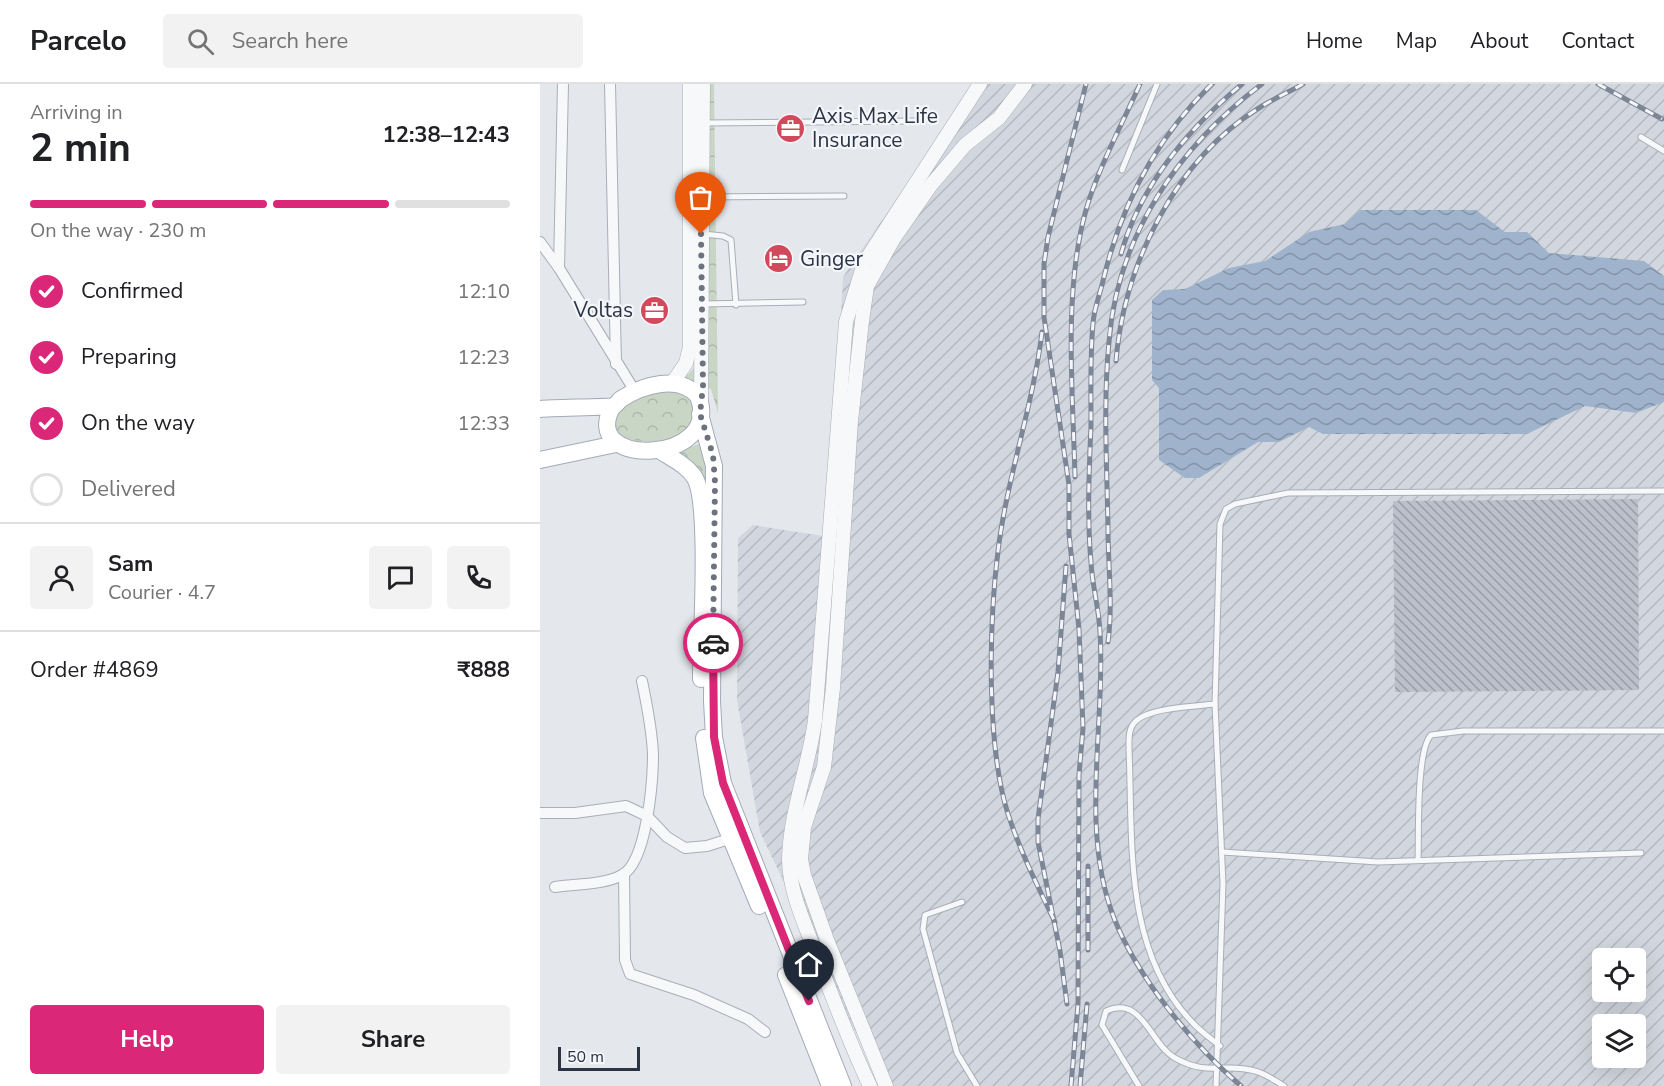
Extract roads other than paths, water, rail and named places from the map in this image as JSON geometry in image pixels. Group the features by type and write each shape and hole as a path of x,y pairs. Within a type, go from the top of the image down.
{"main road":[{"path":"540,409 613,406 636,393 673,382 693,390 698,396 714,466 712,701 714,737 723,783 843,1086"},
{"path":"613,406 608,428 610,437 616,444 632,451 659,450 688,438 698,425 701,412"},
{"path":"540,460 616,444"},
{"path":"659,450 688,470 695,479 699,491 702,532 704,732 712,793 830,1086"}],"street":[{"path":"559,268 563,84"},
{"path":"610,84 616,364"},
{"path":"690,84 696,123 697,304 701,412"},
{"path":"696,123 703,84"},
{"path":"886,1086 804,875 797,835 814,720 846,322 864,263 980,84"},
{"path":"870,1086 830,989 794,891 789,862 824,766 849,482 851,421 867,286 894,238 931,185 965,145 999,118 1024,84"},
{"path":"673,382 686,363 697,304 701,234 697,197"},
{"path":"540,242 559,268 616,364 636,393"},
{"path":"846,322 862,321"},
{"path":"642,681 653,752 647,816 636,859 624,874 625,960 630,974 694,995 748,1019 765,1032"},
{"path":"540,813 575,813 626,806 647,816 667,837 685,848 707,846 729,839"},
{"path":"555,887 624,874"}],"lane":[{"path":"1122,170 1157,84"},
{"path":"696,123 916,121"},
{"path":"1641,137 1664,151"},
{"path":"697,197 844,196"},
{"path":"701,234 723,236 731,240 736,304"},
{"path":"697,304 803,302"},
{"path":"1216,1086 1215,1069 1220,1046 1222,852 1215,704 1220,524 1226,509 1235,504 1288,493 1664,491"},
{"path":"1215,704 1144,714 1131,728 1129,749 1134,887 1147,949 1174,998 1191,1021 1220,1046"},
{"path":"1418,860 1422,760 1426,741 1431,735 1463,731 1664,731"},
{"path":"1222,852 1378,862 1641,853"},
{"path":"962,902 925,915 923,929 957,1053 977,1086"},
{"path":"1139,1086 1102,1025 1106,1011 1116,1007 1134,1010 1143,1019 1160,1046 1173,1056 1201,1069 1257,1071 1284,1086"}],"water":[{"path":"1360,210 1476,210 1505,232 1527,232 1549,253 1644,261 1664,276 1664,402 1636,413 1585,406 1527,434 1323,434 1309,427 1279,442 1258,442 1199,478 1185,478 1159,460 1159,388 1152,380 1152,300 1163,290 1185,289 1229,268 1265,261 1309,232 1345,224"}],"railway":[{"path":"1071,1086 1078,1004 1079,775 1083,728 1079,629 1069,534 1069,485 1044,317 1044,264 1048,237 1086,84"},
{"path":"1075,477 1071,342 1074,274 1079,242 1086,210 1097,179 1140,84"},
{"path":"1212,84 1174,127 1143,174 1120,226 1094,318 1091,362 1089,528 1101,667 1096,812 1098,848 1104,884 1114,918 1124,940 1168,1009 1204,1051 1241,1086"},
{"path":"1121,254 1140,205 1168,160 1203,120 1242,84"},
{"path":"1108,642 1110,600 1106,388 1114,303 1139,230 1157,196 1204,136 1262,84"},
{"path":"1116,361 1121,325 1130,288 1159,218 1179,186 1202,156 1229,130 1259,108 1303,84"},
{"path":"1598,84 1662,119"},
{"path":"1042,332 1033,387 1002,523 995,580 991,684 996,754 1008,814 1055,922"},
{"path":"1066,566 1058,672 1038,819 1038,842 1060,951 1067,1004"},
{"path":"1088,866 1088,950"},
{"path":"1080,1086 1087,1004"}],"place":[{"name":"Axis Max Life Insurance","path":"791,128"},
{"name":"Ginger","path":"779,259"},
{"name":"Voltas","path":"654,310"}]}
